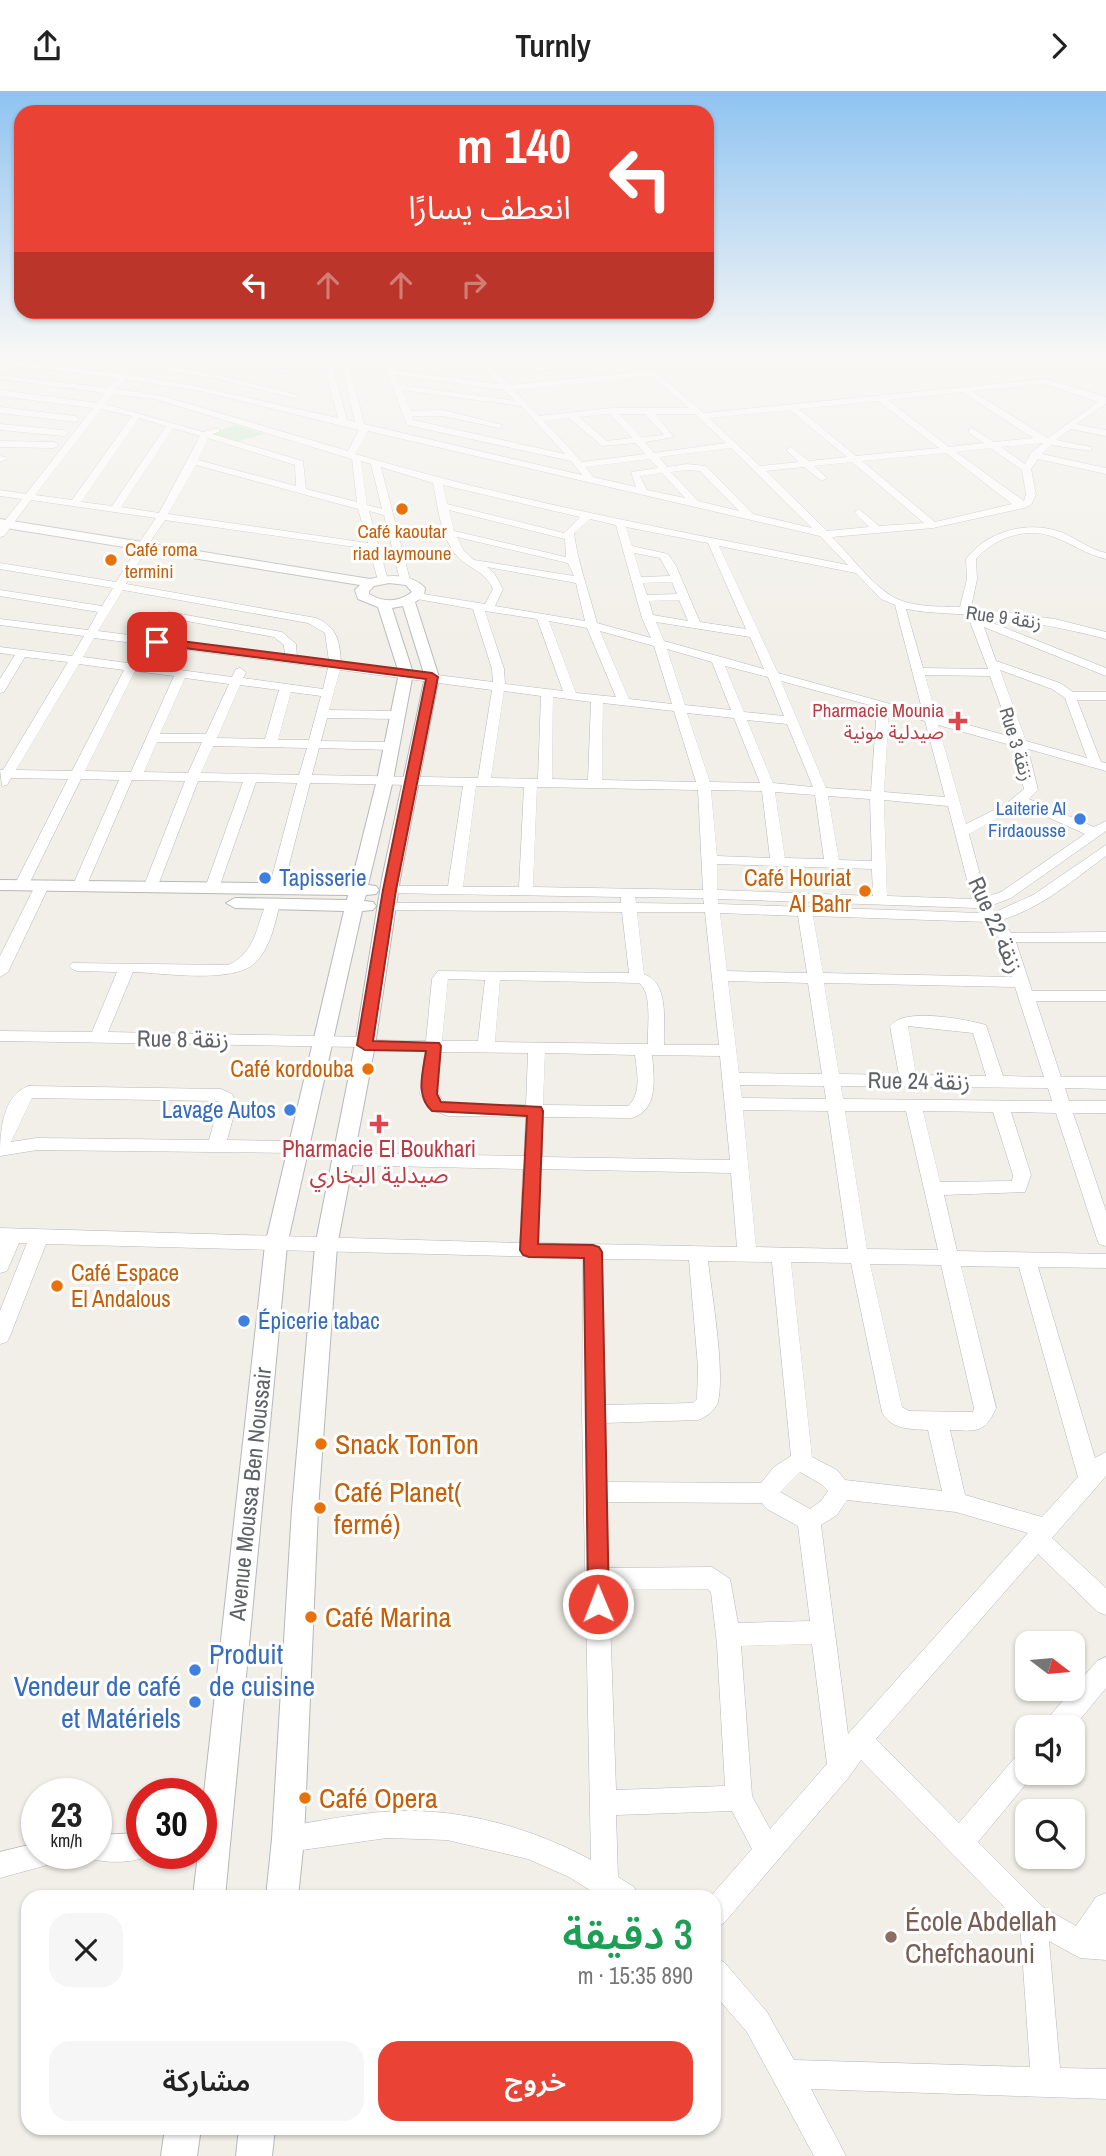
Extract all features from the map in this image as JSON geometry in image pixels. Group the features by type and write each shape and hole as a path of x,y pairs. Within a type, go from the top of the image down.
{"street":[{"path":"46,455 51,449"},
{"path":"2,528 65,449"},
{"path":"75,503 113,449"},
{"path":"115,509 155,449"},
{"path":"2,778 92,634 199,449"},
{"path":"254,449 266,453 353,458 437,481 587,516 858,570"},
{"path":"297,449 314,457"},
{"path":"357,449 353,458 363,508 375,547 372,584 366,599 384,604 413,598 592,625 1101,765"},
{"path":"456,449 826,534 933,525 1021,506 1031,498 1026,469 1038,449"},
{"path":"532,449 577,462 699,449"},
{"path":"565,449 590,480"},
{"path":"649,449 696,505"},
{"path":"738,449 826,534 876,590 901,606"},
{"path":"842,449 933,525"},
{"path":"759,470 953,449"},
{"path":"997,449 1026,469"},
{"path":"791,450 822,478"},
{"path":"948,450 1021,506"},
{"path":"224,470 266,453"},
{"path":"1034,455 1106,471"},
{"path":"257,480 314,457"},
{"path":"301,492 314,457"},
{"path":"194,462 390,514"},
{"path":"376,464 405,580"},
{"path":"643,492 634,474 703,468 751,518"},
{"path":"437,481 443,506 461,554 492,576 498,589 483,607"},
{"path":"8,505 24,485"},
{"path":"0,493 375,547"},
{"path":"960,503 975,516"},
{"path":"443,506 568,537"},
{"path":"859,512 878,531"},
{"path":"587,516 569,532 572,561 581,581 592,625 624,701"},
{"path":"620,523 648,618 659,643 704,785 711,901 721,976 747,1254"},
{"path":"2,528 372,584 405,580 419,588 413,598 432,677 388,898 365,1044 326,1247 305,1509 288,1839 283,1890"},
{"path":"1106,556 1079,547 1053,533 1037,531 1008,534 983,544 971,559 971,615 1106,672"},
{"path":"452,533 572,561"},
{"path":"712,541 793,721 821,791 832,863"},
{"path":"1079,547 1106,541"},
{"path":"627,548 664,556 695,625"},
{"path":"474,561 581,581"},
{"path":"0,566 301,617 322,624 331,630 335,637 335,665 275,896 259,950 249,963 230,970 77,966"},
{"path":"637,580 676,579"},
{"path":"0,593 106,610"},
{"path":"163,628 177,596"},
{"path":"642,598 682,597"},
{"name":"Avenue Moussa Ben Noussair","path":"215,1778 276,1245 321,1042 385,780 406,673 384,604"},
{"name":"Rue 9 زنقة","path":"901,606 1065,625 1106,636"},
{"name":"Rue 22 زنقة","path":"901,606 981,904 1007,938 1106,1239"},
{"path":"455,892 499,687 495,653 483,607"},
{"name":"Rue 3 زنقة","path":"960,833 1021,800 1031,790 1020,743 971,615"},
{"path":"541,616 571,696"},
{"path":"648,618 755,635"},
{"path":"0,622 92,634 163,628 278,634 290,644 291,659"},
{"path":"163,628 249,654 571,696 793,721"},
{"path":"0,650 328,694"},
{"path":"0,689 22,653"},
{"path":"150,888 194,777 249,654"},
{"path":"717,659 768,787 778,862"},
{"path":"21,886 131,667"},
{"path":"920,671 991,667 1056,686 1070,696 1101,765"},
{"path":"79,887 132,775 153,738 181,673"},
{"path":"270,744 286,688"},
{"path":"526,892 547,693"},
{"path":"1070,696 1106,696"},
{"path":"596,783 597,698"},
{"path":"880,901 877,796 883,704"},
{"path":"322,714 397,715"},
{"path":"153,738 391,746"},
{"path":"2,778 132,775 704,785 768,787 952,802"},
{"path":"212,888 251,778"},
{"path":"1021,800 1100,829"},
{"path":"0,885 21,886 39,892 981,904 1006,895 1100,829"},
{"path":"711,901 805,910 992,918 1017,910 1036,899 1106,849"},
{"path":"710,860 879,865"},
{"path":"0,897 79,887 212,888 275,896"},
{"path":"0,972 39,892"},
{"path":"388,898 455,892 526,892 628,900"},
{"path":"628,900 639,978"},
{"path":"805,910 834,1080 859,1256 893,1412 905,1420 974,1422 981,1418 985,1408 947,1258 913,1105"},
{"path":"1007,938 1106,937"},
{"path":"98,1037 127,967"},
{"path":"441,975 639,978 650,983 654,994 645,1099 641,1107 632,1112 617,1113 535,1111 437,1107 430,1101 441,975"},
{"path":"486,1047 493,975"},
{"path":"721,976 817,978 1106,996"},
{"path":"909,1081 898,1026 905,1021 956,1024 980,1029 996,1082"},
{"name":"Rue 8 زنقة","path":"0,1036 727,1051"},
{"path":"529,1250 537,1048"},
{"name":"Rue 24 زنقة","path":"731,1079 1106,1083"},
{"path":"0,1149 23,1096 29,1092 221,1095 226,1098 228,1104 216,1146"},
{"name":"Rue 24 زنقة","path":"734,1104 1106,1107"},
{"path":"932,1189 1019,1187 1022,1175 1000,1106"},
{"path":"0,1149 37,1144 298,1147"},
{"path":"343,1159 739,1167"},
{"path":"0,1266 6,1235 326,1247 1106,1261"},
{"path":"0,1336 39,1236"},
{"path":"593,1252 593,1415 603,1803 615,1890"},
{"path":"593,1415 685,1413 698,1411 707,1403 708,1367 698,1253"},
{"path":"781,1255 802,1462"},
{"path":"721,1905 840,1768 859,1740 1098,1470 1026,1259"},
{"path":"937,1421 957,1502"},
{"path":"802,1462 829,1477 839,1489 839,1495 825,1512 809,1520"},
{"path":"767,1493 789,1469 802,1462"},
{"path":"839,1489 957,1502 1043,1534 1106,1604"},
{"path":"595,1492 767,1493 775,1502 809,1520"},
{"path":"809,1520 840,1768"},
{"path":"598,1579 712,1578 722,1587 728,1635 739,1798 767,1851"},
{"path":"728,1635 823,1632"},
{"path":"1067,1715 1106,1669"},
{"path":"859,1740 1033,1917 1093,1945 1106,1907"},
{"path":"960,1843 1015,1777"},
{"path":"603,1803 739,1798"},
{"path":"288,1839 419,1824 463,1829 524,1845 574,1865 615,1890"},
{"path":"0,1865 21,1860"},
{"name":"Avenue Moussa Ben Noussair","path":"208,1869 209,1890"},
{"path":"1033,1917 1046,2080"},
{"path":"721,1980 757,2022 831,2156"},
{"path":"787,2074 1046,2080 1106,2084"},
{"path":"179,2156 182,2135"},
{"path":"254,2156 256,2135"}],"place":[{"name":"Café kaoutar riad laymoune","path":"402,509"},
{"name":"Café roma termini","path":"111,560"},
{"name":"Pharmacie Mounia صيدلية مونية","path":"958,721"},
{"name":"Laiterie Al Firdaousse","path":"1080,819"},
{"name":"Tapisserie","path":"265,878"},
{"name":"Café Houriat Al Bahr","path":"865,891"},
{"name":"Café kordouba","path":"368,1069"},
{"name":"Lavage Autos","path":"290,1110"},
{"name":"Pharmacie El Boukhari صيدلية البخاري","path":"379,1124"},
{"name":"Café Espace El Andalous","path":"57,1286"},
{"name":"Épicerie tabac","path":"244,1321"},
{"name":"Snack TonTon","path":"321,1444"},
{"name":"Café Planet( fermé)","path":"320,1508"},
{"name":"Café Marina","path":"311,1617"},
{"name":"Produit de cuisine","path":"195,1670"},
{"name":"Vendeur de café et Matériels","path":"195,1702"},
{"name":"Café Opera","path":"305,1798"},
{"name":"École Abdellah Chefchaouni","path":"891,1937"}],"route":[{"path":"157,642 432,677 389,890 365,1045 434,1046 429,1094 430,1101 437,1107 447,1110 535,1111 529,1250 593,1252 593,1415 598,1604"}]}
